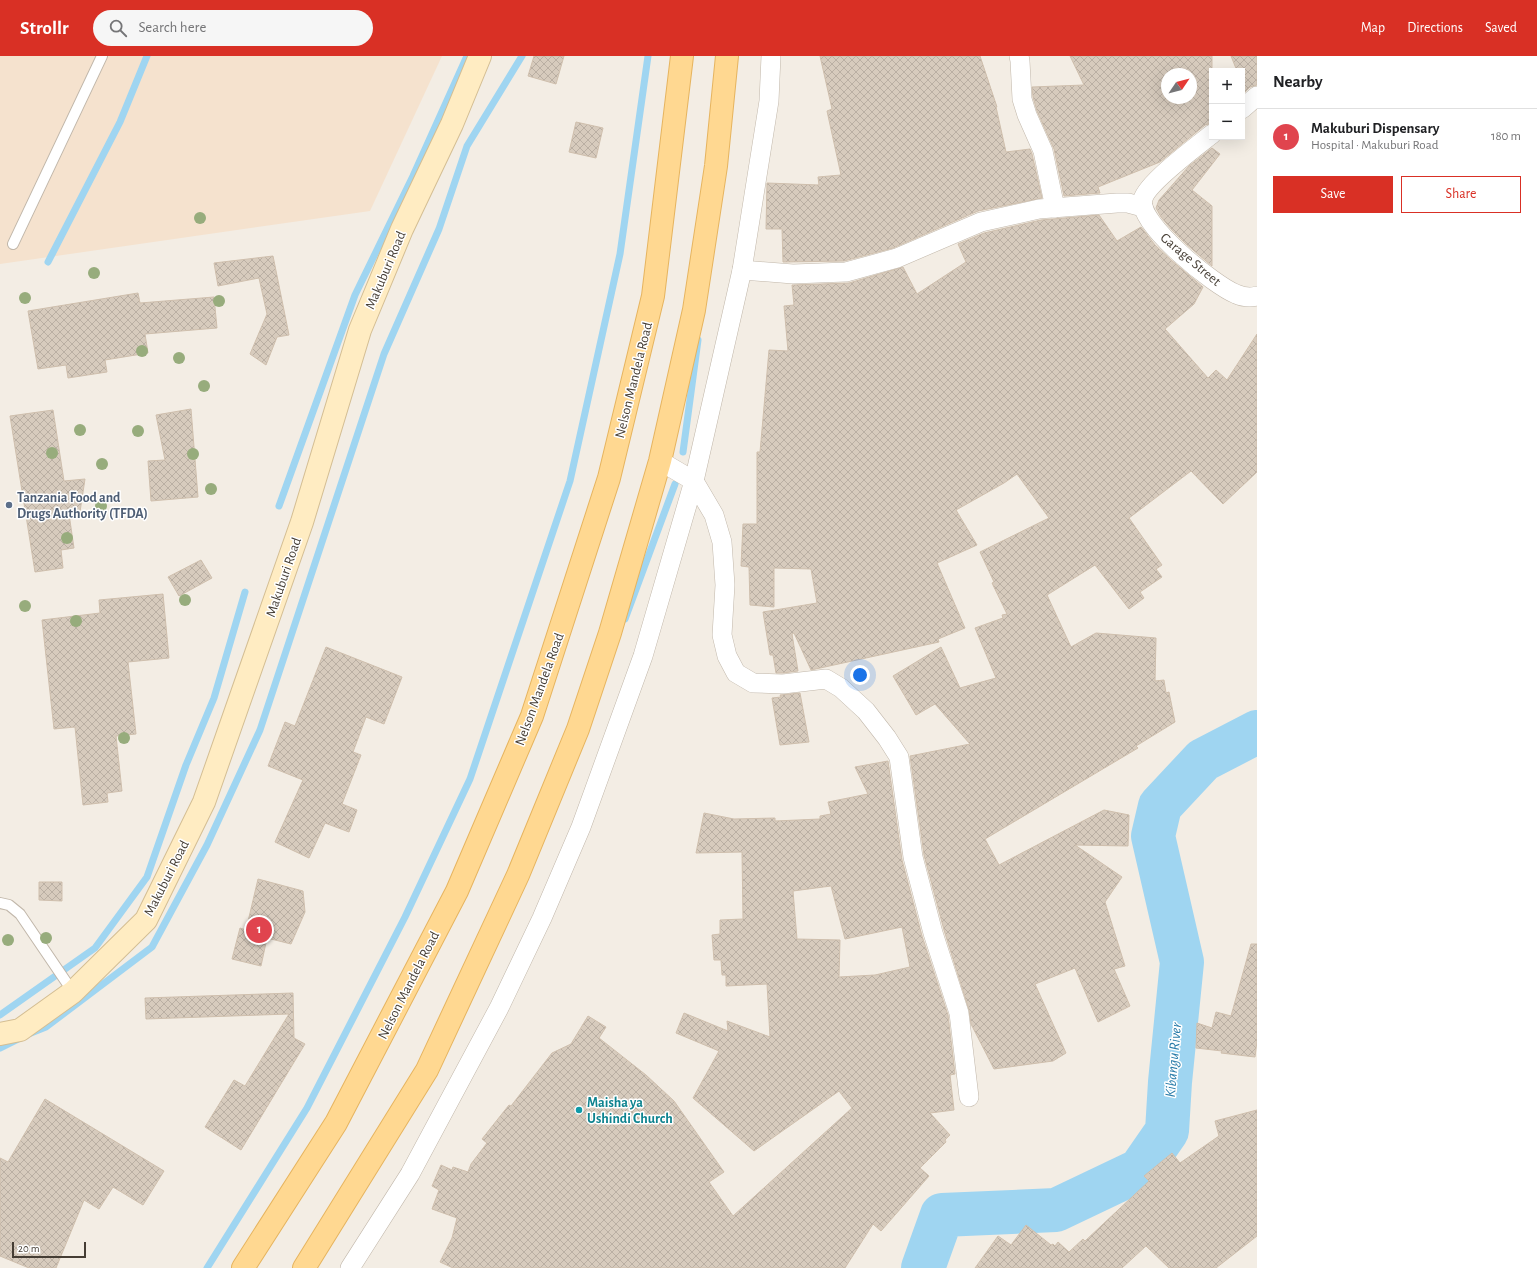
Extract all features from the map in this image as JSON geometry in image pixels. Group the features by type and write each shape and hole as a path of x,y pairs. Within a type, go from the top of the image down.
{"main road":[{"name":"Nelson Mandela Road","path":"243,1268 336,1123 457,891 532,716 609,478 653,296 682,56"},
{"path":"304,1268 427,1070 518,875 578,729 610,633 660,461 694,310 716,166 727,56"}],"street":[{"name":"Makuburi Road","path":"0,1034 20,1030 73,992 146,920 204,802 302,522 360,330 402,229 452,124 480,56"},
{"path":"350,1268 410,1174 499,1008 542,918 581,827 643,656 694,481 742,270 769,101 771,56"},
{"path":"1019,56 1022,100 1043,151 1055,208"},
{"path":"1245,106 1257,96"},
{"path":"742,270 793,274 846,272 897,258 981,222 1038,209 1117,203 1128,203 1143,207 1145,194 1157,180 1209,137"},
{"name":"Garage Street","path":"1143,207 1153,226 1164,239 1208,276 1236,294 1251,298 1257,296"},
{"path":"660,461 694,481 714,515 722,542 724,585 722,635 727,656 736,673 752,683 783,684 826,679 841,688 866,711 887,738 899,757 913,857 933,933 960,1013 969,1097"}],"lane":[{"path":"13,244 102,56"},
{"path":"0,903 9,905 20,914 73,992"}],"shaded area":[{"path":"0,56 442,56 370,211 0,264"}],"building":[{"path":"534,56 564,56 556,84 528,76"},
{"path":"820,56 980,56 997,107 1006,152 1030,149 1042,198 978,211 893,248 844,261 783,262 782,229 766,229 767,183 819,185 818,177 841,175 827,111 832,109"},
{"path":"1070,56 1212,56 1212,68 1209,68 1209,124 1205,125 1160,162 1098,187 1100,193 1064,196 1054,149 1037,111 1032,87 1084,85"},
{"path":"1231,56 1257,56 1257,85 1250,87 1245,92 1245,68 1236,68"},
{"path":"576,122 603,128 596,158 569,152"},
{"path":"1212,148 1220,154 1192,190 1212,206 1212,266 1172,230 1161,217 1156,208 1159,200 1189,166"},
{"path":"1099,215 1117,241 1141,227 1155,245 1203,287 1194,304 1165,329 1208,378 1216,370 1227,380 1257,334 1257,472 1223,504 1191,471 1129,518 1162,565 1156,569 1162,577 1140,592 1144,598 1129,609 1095,565 1047,595 1071,647 1096,633 1156,638 1155,681 1164,680 1166,693 1169,692 1175,722 1136,746 1138,748 985,839 999,865 1104,810 1129,815 1128,846 1075,845 1122,877 1105,902 1125,966 1114,969 1130,1006 1098,1022 1075,968 1035,984 1066,1053 1053,1061 994,1069 971,1024 969,1010 944,930 924,855 910,756 970,744 935,704 916,715 893,676 941,647 960,688 996,678 975,628 1003,618 1002,615 1007,614 992,583 994,582 980,552 1049,518 1017,474 956,510 977,545 937,563 965,628 938,639 939,642 811,670 794,633 792,634 798,671 783,673 776,673 773,655 770,655 763,612 817,603 811,569 774,568 774,607 750,605 749,567 741,566 743,524 757,524 757,452 760,452 769,350 788,351 784,306 794,305 792,285 849,283 903,267 917,294 966,262 958,244 984,233 1041,220"},
{"path":"273,256 289,335 277,337 266,365 250,354 267,314 259,278 218,286 214,263"},
{"path":"138,293 140,303 214,297 217,328 145,334 148,353 105,360 107,372 68,378 66,365 38,369 28,311"},
{"path":"191,409 198,497 151,501 148,461 165,460 156,415"},
{"path":"53,410 64,481 85,479 80,512 69,514 74,548 61,550 63,568 35,572 10,416"},
{"path":"201,560 212,578 179,596 168,577"},
{"path":"163,594 169,658 128,662 136,734 116,736 122,791 107,793 108,802 83,805 75,727 54,729 42,620 100,613 99,600"},
{"path":"326,647 402,677 384,724 366,717 353,752 361,755 342,804 357,810 349,832 325,823 309,858 275,842 303,780 268,766 285,722 295,726"},
{"path":"800,693 809,742 780,745 772,698 781,697 780,695"},
{"path":"888,761 902,860 922,936 948,1015 955,1074 950,1075 954,1110 930,1113 950,1135 945,1140 946,1142 920,1168 929,1176 881,1231 873,1224 845,1268 453,1268 440,1262 452,1238 457,1218 432,1209 439,1190 432,1186 441,1165 452,1170 453,1167 468,1172 471,1164 487,1143 482,1139 509,1105 511,1106 552,1053 571,1044 588,1016 606,1027 599,1038 646,1075 674,1101 724,1172 709,1182 733,1216 852,1108 839,1091 754,1151 693,1098 719,1051 676,1033 684,1013 728,1031 727,1021 770,1037 767,984 726,986 726,975 722,975 721,960 714,960 712,935 720,934 720,920 743,919 742,852 696,853 704,813 734,819 775,818 775,821 820,819 820,816 831,814 828,802 868,794 855,767","holes":["831,886 845,939 902,927 910,967 875,975 839,977 840,940 797,939 793,891"]},
{"path":"258,879 303,891 305,912 291,944 267,938 261,966 232,959 240,928 246,930"},
{"path":"39,882 62,882 62,901 39,900"},
{"path":"1251,944 1257,944 1257,1041 1255,1057 1196,1048 1197,1023 1212,1028 1216,1012 1231,1016"},
{"path":"293,993 294,1038 305,1044 241,1150 205,1127 234,1080 245,1086 289,1014 146,1019 145,998"},
{"path":"45,1099 164,1171 143,1205 113,1187 99,1209 84,1200 56,1268 29,1268 0,1256 0,1158 8,1162"},
{"path":"1257,1110 1257,1236 1216,1268 1169,1268 1146,1246 1122,1268 975,1268 998,1236 1011,1245 1026,1225 1051,1245 1053,1244 1055,1246 1058,1242 1069,1252 1083,1239 1085,1241 1149,1181 1144,1176 1172,1153 1180,1163 1219,1136 1215,1121"}],"waterway":[{"path":"48,262 120,122 147,56"},
{"path":"279,506 355,295 413,176 467,56"},
{"path":"31,1033 46,1027 152,947 207,845 260,730 384,354 439,229 467,146 522,56"},
{"path":"207,1268 307,1108 405,917 470,779 570,481 620,254 648,56"},
{"path":"683,452 698,340"},
{"path":"625,619 675,484"},
{"path":"0,1015 95,948 147,877 186,765 214,698 245,592"},
{"name":"Kibangu River","path":"923,1268 942,1215 1056,1210 1140,1170 1167,1131 1170,1082 1182,962 1153,836 1160,806 1203,760 1257,732"},
{"path":"0,1048 18,1039"}],"place":[{"name":"Tanzania Food and Drugs Authority (TFDA)","path":"9,505"},
{"name":"Makuburi Dispensary","path":"259,930"},
{"name":"Maisha ya Ushindi Church","path":"579,1110"}]}
